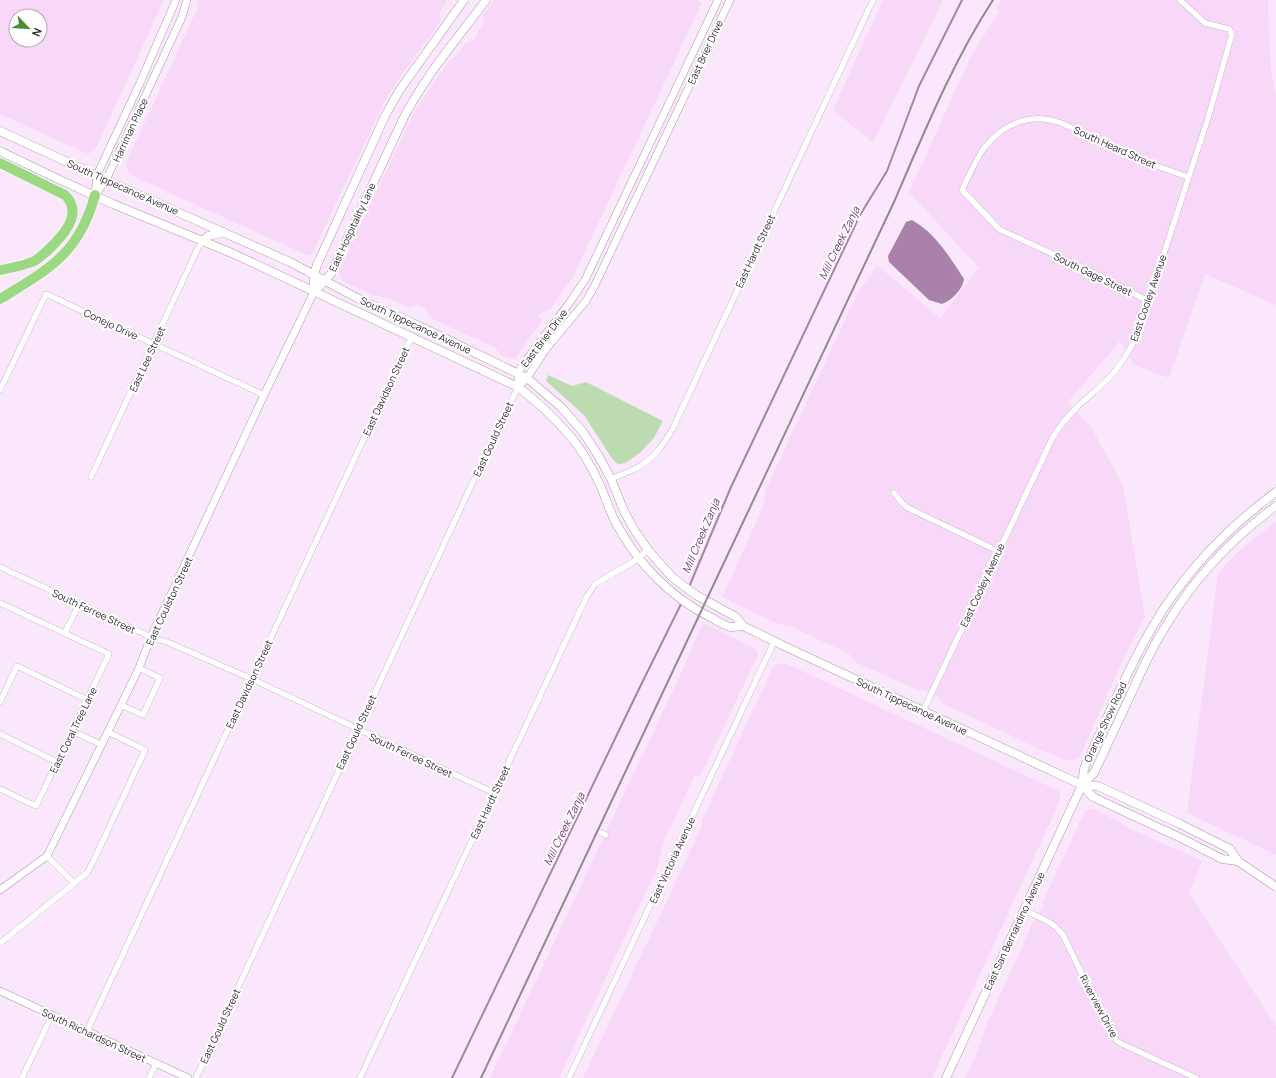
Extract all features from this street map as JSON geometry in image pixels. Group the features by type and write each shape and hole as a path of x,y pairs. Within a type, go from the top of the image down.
{"highway":[{"path":"0,163 65,195 70,199 72,206 72,216 68,226 51,247 36,260 0,270"},
{"path":"0,299 49,268 62,257 75,242 84,226 90,213 95,195"}],"main road":[{"name":"East Hospitality Lane","path":"314,292 314,274 317,265 379,130 399,91 464,0"},
{"name":"East Hospitality Lane","path":"314,292 331,274 412,101 486,0"},
{"name":"South Tippecanoe Avenue","path":"0,131 314,274 359,299 527,378 561,407 583,432 598,455 635,531 648,550 676,581 696,595 736,617 743,626 774,642 1082,785 1098,786 1230,849 1238,861 1276,887"},
{"name":"South Tippecanoe Avenue","path":"0,151 56,178 234,254 518,387 559,423 571,437 587,461 600,485 615,522 639,558 675,594 701,613 730,627 743,626"},
{"path":"203,241 208,236 224,232"},
{"path":"600,485 611,480"},
{"path":"1273,494 1276,505"},
{"name":"Orange Show Road","path":"1082,785 1084,769 1135,660 1157,619 1182,583 1218,542 1251,511 1273,494"},
{"name":"Orange Show Road","path":"1082,785 1094,773 1154,646 1177,609 1207,569 1244,533 1276,505"},
{"name":"South Tippecanoe Avenue","path":"1082,785 1093,797 1183,839 1222,860 1238,861"},
{"name":"East San Bernardino Avenue","path":"946,1078 1082,785"}],"street":[{"name":"Harriman Place","path":"95,195 97,175 140,83 176,0"},
{"name":"Harriman Place","path":"95,195 106,180 182,16 187,0"},
{"name":"East Brier Drive","path":"518,387 518,373 524,363 585,280 718,0"},
{"name":"East Brier Drive","path":"518,387 527,378 546,349 586,301 595,285 730,0"},
{"name":"East Hardt Street","path":"611,480 638,467 652,458 664,444 673,428 874,0"},
{"name":"East Cooley Avenue","path":"923,711 1053,437 1070,414 1116,371 1134,342 1140,327 1208,118 1232,34 1229,29 1205,23 1180,0"},
{"name":"South Heard Street","path":"1042,118 1061,123 1151,164 1188,177"},
{"name":"South Gage Street","path":"1042,118 1020,121 1009,126 998,134 977,159 962,190 999,229 1092,272 1148,301"},
{"name":"East Lee Street","path":"91,477 203,241"},
{"name":"East Coulston Street","path":"0,890 47,856 122,705 151,637 264,395 314,292"},
{"name":"Conejo Drive","path":"0,390 46,294 264,395"},
{"name":"East Davidson Street","path":"87,1031 411,338"},
{"name":"East Gould Street","path":"196,1078 518,387"},
{"path":"894,493 908,508 998,551"},
{"name":"East Hardt Street","path":"360,1078 590,590 595,584 639,558 648,550"},
{"name":"South Ferree Street","path":"0,567 151,637 167,642 252,679 494,794"},
{"path":"0,603 65,633 79,604"},
{"name":"East Coral Tree Lane","path":"0,789 36,806 109,654 65,633"},
{"name":"East Victoria Avenue","path":"569,1078 774,642"},
{"path":"0,702 17,666 88,700"},
{"path":"122,705 143,715 160,678 139,668"},
{"path":"72,731 102,745"},
{"path":"0,943 87,873 93,862 145,750 108,732"},
{"path":"0,734 57,762"},
{"path":"47,856 74,883"},
{"name":"Riverview Drive","path":"1024,910 1049,922 1059,929 1109,1030 1117,1041 1196,1078"},
{"name":"South Richardson Street","path":"0,991 188,1078"},
{"path":"22,1078 52,1015"},
{"path":"149,1078 156,1064"}],"shaded area":[{"path":"0,0 164,0 95,150 88,154 0,114"},
{"path":"199,0 447,0 439,15 441,21 400,77 384,103 312,254 309,256 128,174 126,163 197,9"},
{"path":"494,0 698,0 702,3 572,279 551,308 538,315 541,322 540,325 529,338 516,358 513,359 501,355 494,347 430,318 427,309 417,305 410,308 389,298 372,295 341,280 339,271 415,110 448,62 456,56 467,42 473,40 484,21 483,15"},
{"path":"883,0 943,0 873,143 833,110"},
{"path":"1002,0 1268,0 1271,72 1276,94 1276,305 1205,274 1169,378 1134,365 1120,341 1068,402 1091,427 1123,485 1145,616 1122,662 1079,758 1069,761 1043,751 942,703 939,697 921,689 918,690 855,662 849,654 792,627 776,623 722,597 765,503 765,491 858,292 877,265 940,318 979,268 909,192 972,54 999,12 996,8"},
{"path":"912,220 920,225 935,239 964,279 956,294 942,304 929,300 889,262 888,256 906,222"},
{"path":"1276,521 1276,855 1187,813 1218,573 1238,552"},
{"path":"706,624 756,649 758,655 700,777 695,775 663,843 658,866 559,1078 490,1078 682,671 702,625"},
{"path":"785,663 1059,791 1061,799 932,1078 583,1078 673,888 702,825 701,822 774,665"},
{"path":"1094,808 1131,829 1203,861 1189,893 1276,1026 1276,1078 965,1078 975,1057 988,1021 1032,925 1043,907 1042,903 1085,811"}],"green space":[{"path":"548,375 572,386 586,382 663,421 654,438 640,453 625,463 618,464 613,460 584,415 546,381"}],"waterway":[{"name":"Mill Creek Zanja","path":"689,587 731,487 860,215 887,171 919,86 962,0"},
{"name":"Mill Creek Zanja","path":"452,1078 682,602"}],"railway":[{"path":"481,1078 894,202 939,99 978,23 993,0"}]}
